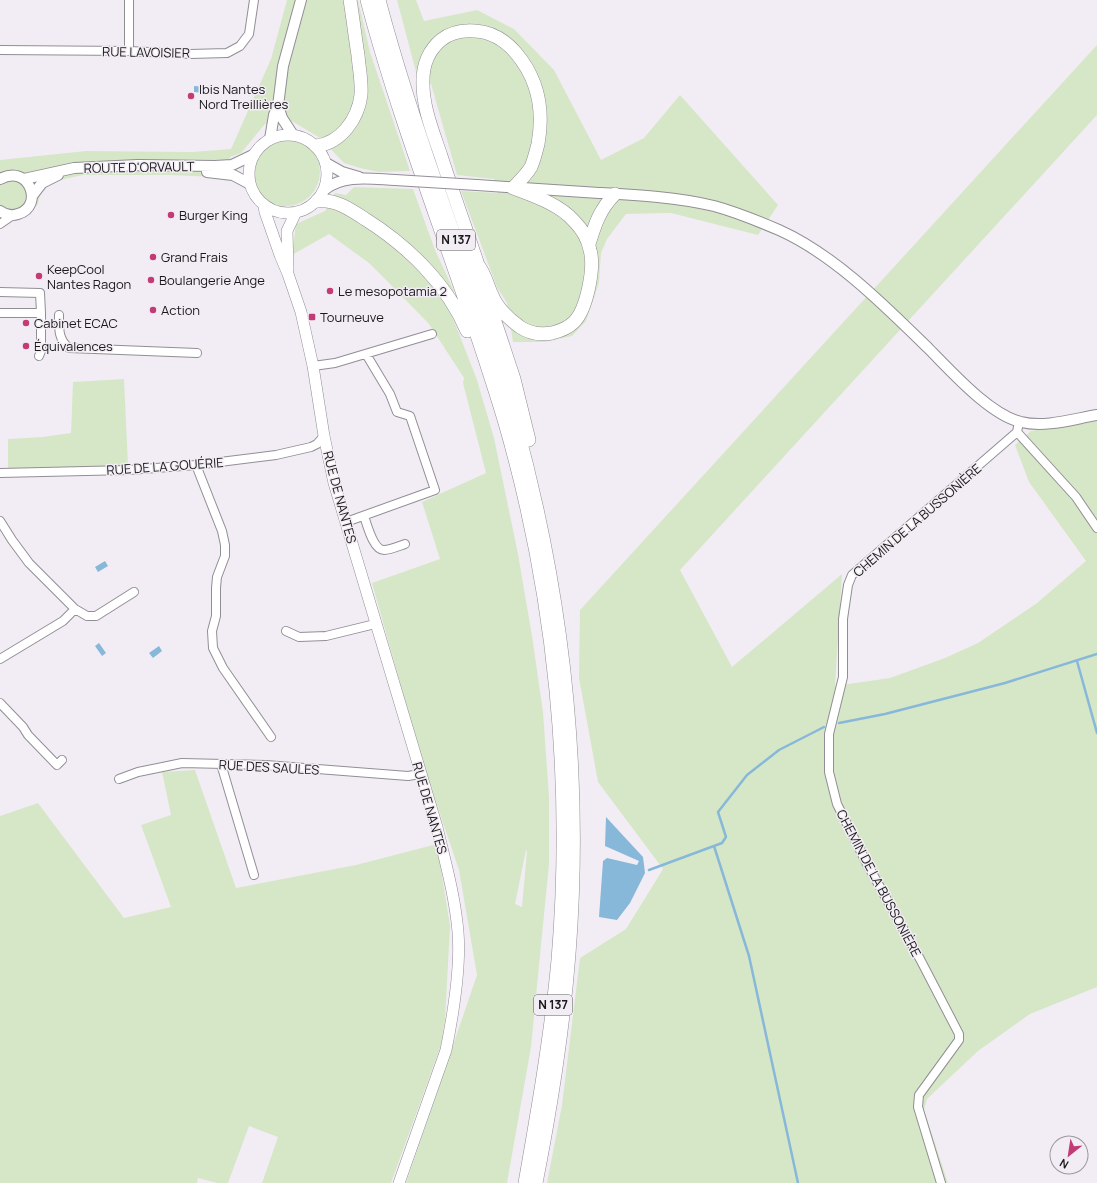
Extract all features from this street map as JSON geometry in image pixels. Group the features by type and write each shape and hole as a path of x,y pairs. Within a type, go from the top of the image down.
{"highway":[{"path":"316,146 329,143 341,135 350,124 360,102 361,77 350,0"},
{"name":"N 137","path":"367,0 412,148 497,398 524,501 542,590 555,691 561,782 562,873 558,958 552,1014 545,1068 525,1183"},
{"path":"380,2 389,14 426,124 458,206"},
{"name":"N 137","path":"380,2 387,32 408,100 500,371 530,477 548,557 562,648 570,727 574,826 571,921 564,1008 556,1068 536,1183"},
{"path":"472,30 494,35 513,49 525,64 538,92 540,108 539,139 531,167 513,188 537,197 569,215 581,229 589,244 592,258 587,291 579,315 574,322 561,330 544,334 521,328 507,316 492,297 478,265 458,206 426,109 423,79 427,60 436,46 444,38 453,33 472,30"},
{"path":"589,244 601,211 605,204 615,194"},
{"path":"320,196 325,200 335,202 359,215 399,244 427,270 462,318 488,389 497,398"},
{"path":"478,265 478,270 514,379 524,416 534,463 530,477"}],"main road":[{"path":"264,206 278,212 296,212 304,210 320,196 327,177 326,163 323,155 310,141 293,135 280,135 270,138 262,144 253,156 248,174 254,194 264,206 280,255 288,274"},
{"path":"288,274 287,231 296,212"},
{"name":"RUE DE NANTES","path":"288,274 300,312 313,366 324,436 334,483 437,827 448,873 458,933 458,961 451,1028 446,1050 399,1183"}],"street":[{"path":"129,0 129,51"},
{"name":"RUE LAVOISIER","path":"0,50 227,53 240,46 249,34 254,0"},
{"path":"270,138 274,115 278,106 283,66 301,0"},
{"path":"278,106 282,118 293,135"},
{"name":"ROUTE D'ORVAULT","path":"24,179 74,168 138,165 232,165 253,156"},
{"path":"326,163 342,172 361,178"},
{"name":"ROUTE D'ORVAULT","path":"13,215 22,213 28,208 31,203 32,196 42,183 56,176 87,170 165,170 216,172 233,175 250,184"},
{"path":"0,179 5,176 12,175 24,179 32,190 32,196"},
{"path":"320,196 328,187 343,181 361,178 615,194 680,200 712,206 763,223 798,240 848,275 890,311 987,404 1005,416 1019,422 1039,424 1060,422 1097,415"},
{"path":"0,211 3,214 13,215"},
{"path":"0,224 13,215"},
{"path":"0,292 40,293 41,313 39,356"},
{"path":"0,313 41,313"},
{"path":"59,315 59,337 69,348 197,354"},
{"path":"313,366 336,363 432,334"},
{"path":"346,522 435,490 410,416 397,412 390,394 366,354"},
{"path":"1019,422 1017,432 1076,497 1097,528"},
{"name":"CHEMIN DE LA BUSSONIÈRE","path":"941,1183 918,1108 919,1095 959,1040 959,1034 920,959 866,862 837,804 829,772 829,734 843,677 843,620 848,585 852,574 1017,432"},
{"name":"RUE DE LA GOUÉRIE","path":"0,474 129,470 196,465 276,455 311,447 317,444 324,436"},
{"path":"196,465 222,532 225,544 225,556 216,588 216,616 212,631 213,648 222,668 270,737"},
{"path":"364,516 374,544 378,548 383,550 405,544"},
{"path":"0,521 29,563 75,609 87,616 96,616 134,592"},
{"path":"0,659 63,621 75,609"},
{"path":"286,631 299,637 326,636 375,624"},
{"path":"0,704 23,727 28,735 57,766 62,760"},
{"name":"RUE DES SAULES","path":"120,778 138,772 182,763 266,765 408,776 420,774"},
{"path":"221,764 254,875"}],"green space":[{"path":"287,0 358,0 370,52 410,171 379,172 344,163 320,138 290,120 265,124 241,153 230,157 227,181 216,177 169,175 83,175 55,181 41,191 38,204 20,218 9,220 0,228 0,160 86,151 192,152 231,149 271,59"},
{"path":"397,0 416,0 424,21 477,10 514,29 554,70 601,160 644,138 680,95 778,205 758,235 671,213 626,214 607,239 601,253 599,283 586,321 572,336 545,342 513,342 507,303 497,287 461,191 498,193 494,179 457,175 431,84 416,72"},
{"path":"1097,45 1097,115 680,570 732,667 842,574 835,686 890,678 945,658 978,643 1037,603 1086,561 1029,482 1015,445 1031,431 1097,418 1097,987 1030,1014 978,1051 927,1099 924,1110 948,1183 547,1183 562,1105 580,958 626,929 663,869 598,782 579,678 580,610"},
{"path":"279,138 293,138 305,144 314,153 320,165 318,185 310,196 299,204 293,206 279,206 273,204 262,196 254,185 252,179 252,165 254,159 262,148 273,140"},
{"path":"354,187 413,189 435,250 454,291 449,308 477,380 494,438 518,554 532,636 543,712 549,797 549,864 531,1047 507,1183 406,1183 477,975 459,870 422,761 372,583 440,559 422,502 486,473 463,383 464,378 429,324 369,263 329,234 292,255 296,224 325,211 335,193 346,195","holes":["526,850 522,907 515,904"]},
{"path":"124,379 128,466 8,469 8,439 43,437 71,433 73,382"},
{"path":"195,770 236,888 356,865 437,844 450,926 445,1020 441,1045 391,1183 262,1183 278,1137 249,1126 228,1183 217,1183 198,1178 197,1183 0,1183 0,816 38,803 124,918 171,907 141,825 171,815 162,772"}],"water":[{"path":"194,86 206,87 205,93 194,92"},
{"path":"105,561 108,566 98,572 95,567"},
{"path":"99,643 106,653 102,656 95,646"},
{"path":"159,646 162,651 153,658 149,653"},
{"path":"606,817 643,857 645,873 630,903 617,920 599,917 603,861 607,858 637,865 639,861 605,846"}],"waterway":[{"path":"839,723 885,714 1005,683 1097,654"},
{"path":"1077,661 1097,733"},
{"path":"649,870 722,843 726,837 718,812 747,775 779,750 824,727"},
{"path":"714,846 749,956 798,1183"}],"place":[{"name":"Ibis Nantes Nord Treillières","path":"191,96"},
{"name":"Burger King","path":"171,215"},
{"name":"Grand Frais","path":"153,257"},
{"name":"KeepCool Nantes Ragon","path":"39,276"},
{"name":"Boulangerie Ange","path":"151,280"},
{"name":"Le mesopotamia 2","path":"330,291"},
{"name":"Action","path":"153,310"},
{"name":"Tourneuve","path":"312,317"},
{"name":"Cabinet ECAC","path":"26,323"},
{"name":"Équivalences","path":"26,346"}]}
